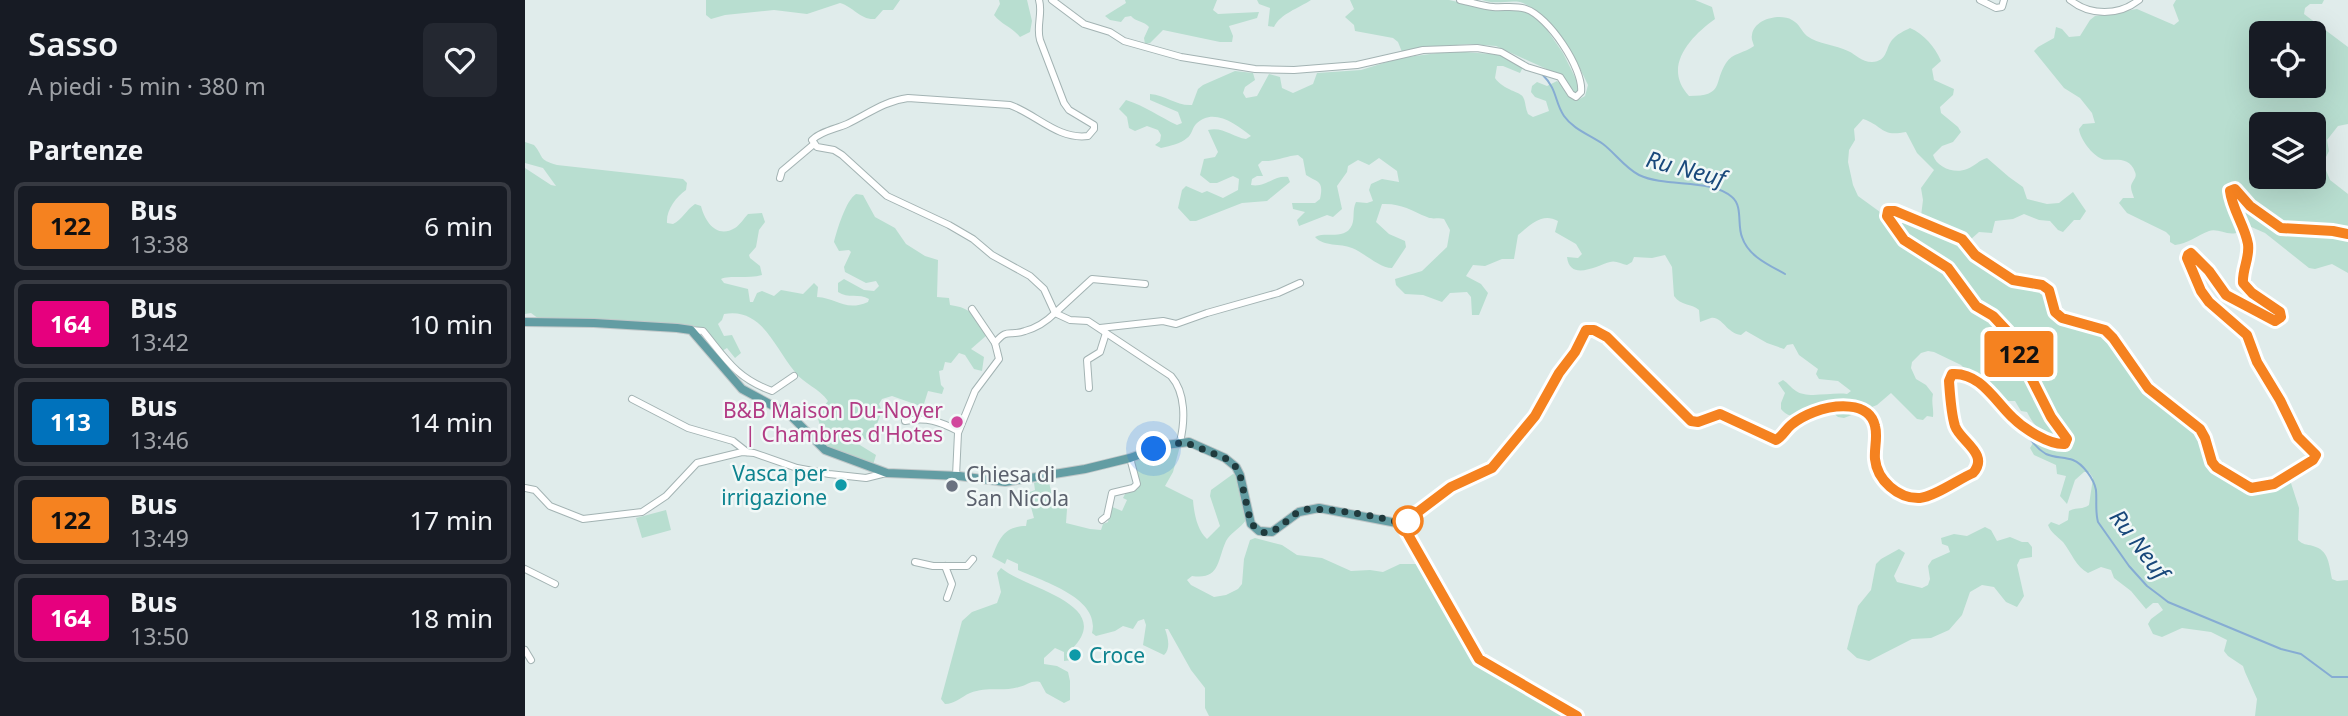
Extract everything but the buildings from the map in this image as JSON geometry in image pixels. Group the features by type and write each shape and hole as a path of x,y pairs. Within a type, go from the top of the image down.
{"main road":[{"path":"525,322 613,324 691,330 742,389 790,415 825,450 887,473 956,476 1005,482 1085,469 1184,442 1225,458 1236,467 1249,520 1254,527 1265,533 1278,530 1304,510 1319,508 1402,524 1479,659 1577,716"}],"street":[{"path":"814,144 812,140 818,134 845,125 894,100 908,98 1010,105 1025,110 1059,131 1088,135 1094,129 1094,124 1069,110 1064,103 1040,40 1039,0"},
{"path":"1052,0 1084,24 1110,32 1131,43 1181,57 1255,69 1294,70 1357,65 1423,50 1477,48 1501,52 1535,69 1560,77 1576,97 1581,92 1582,84 1577,69 1543,19 1529,10 1515,6 1496,7 1460,0"},
{"path":"1980,0 1996,8 2002,7 2004,0"},
{"path":"2070,0 2085,10 2105,12 2119,10 2140,0"},
{"path":"780,178 782,171 814,144"},
{"path":"814,144 842,155 887,196 949,225 973,239 998,259 1030,276 1044,289 1055,313 1070,320 1088,321 1174,380 1184,413 1184,442"},
{"path":"1402,524 1451,487 1492,468 1535,416 1559,373 1575,352 1582,333 1590,329 1607,337 1691,421 1698,422 1720,414 1776,440 1802,417 1822,409 1844,406 1866,413 1872,419 1876,430 1876,464 1890,487 1907,496 1921,498 1978,468 1974,450 1955,428 1949,381 1952,374 1963,376 1983,386 1994,394 2016,421 2042,438 2065,444 2065,434 2051,417 2008,332 1993,316 1976,306 1948,268 1904,240 1887,216 1888,211 1895,211 1962,239 1975,255 2013,280 2042,285 2049,290 2055,312 2062,318 2105,330 2148,388 2200,429 2216,467 2251,488 2266,487 2296,471 2316,455 2298,437 2257,362 2247,335 2221,314 2201,291 2188,255 2191,253 2209,271 2226,295 2275,321 2281,317 2280,312 2252,293 2243,283 2249,251 2243,224 2230,191 2235,189 2250,206 2281,228 2348,234"},
{"path":"995,343 1002,334 1026,331 1048,319 1092,279 1145,284"},
{"path":"1099,328 1163,321 1176,324 1278,293 1300,283"},
{"path":"956,476 958,431 975,391 999,359 995,343 972,309"},
{"path":"691,330 703,331 743,377 755,385 772,391 794,376"},
{"path":"1089,388 1087,359 1100,352 1106,333"},
{"path":"632,399 688,428 733,441 747,452 797,468 866,478 887,473"},
{"path":"905,421 935,419 958,431"},
{"path":"525,488 535,490 550,506 583,519 633,515 656,503 697,463 747,452"},
{"path":"1102,520 1107,516 1112,493 1133,488 1137,484 1130,458"},
{"path":"915,562 967,566 973,559"},
{"path":"945,566 952,583 947,598"},
{"path":"525,569 555,584"},
{"path":"525,650 531,660"}],"green space":[{"path":"706,0 900,0 893,10 883,10 875,19 865,17 840,3 807,14 774,10 711,19 706,15"},
{"path":"999,0 1027,0 1032,21 1030,32 1020,37 994,15 1000,4"},
{"path":"1125,0 1217,0 1213,10 1218,14 1259,12 1257,18 1229,26 1232,42 1163,30 1150,43 1145,44 1144,38 1149,27 1147,25 1131,16 1125,17 1121,22 1105,16 1126,3"},
{"path":"1257,0 1311,0 1285,15 1274,27 1268,26 1270,8 1259,4"},
{"path":"1350,0 1449,0 1494,10 1527,12 1541,21 1563,53 1579,85 1578,91 1575,93 1562,76 1496,46 1470,44 1416,48 1402,52 1393,38 1355,31 1354,25 1345,17 1354,9"},
{"path":"1482,0 1695,0 1712,7 1715,19 1689,44 1682,53 1679,64 1681,85 1689,96 1713,91 1726,63 1754,46 1752,38 1757,25 1775,17 1792,20 1811,39 1843,49 1868,62 1881,59 1892,40 1910,28 1924,37 1941,61 1932,69 1934,80 1954,89 1953,95 1940,107 1941,113 1961,132 1953,142 1942,146 1933,155 1935,160 1947,169 1957,171 1970,168 1987,158 2023,187 2027,199 2047,204 2059,203 2073,192 2086,211 2080,220 2074,220 2063,232 2050,221 2024,214 2013,219 1995,221 1992,233 1979,232 1970,240 1921,216 1921,188 1934,170 1917,153 1906,132 1887,132 1863,119 1854,129 1855,140 1849,150 1848,162 1853,185 1858,196 1880,212 1910,248 1948,274 1970,304 2005,332 2058,433 2056,438 2039,429 2015,401 2003,401 1993,388 1973,378 1961,365 1928,351 1921,353 1912,362 1911,368 1916,379 1926,385 1933,394 1933,417 1917,419 1891,393 1877,405 1844,418 1838,417 1825,406 1802,415 1791,416 1781,409 1785,393 1778,383 1783,380 1796,391 1806,395 1847,394 1851,391 1838,381 1819,379 1816,374 1818,369 1799,355 1793,344 1784,349 1746,331 1741,335 1736,334 1715,318 1700,322 1699,310 1674,296 1672,267 1665,255 1652,258 1634,257 1627,265 1612,262 1585,270 1573,269 1567,257 1578,258 1582,254 1576,244 1555,232 1558,221 1552,219 1541,219 1518,235 1514,259 1502,259 1485,266 1473,265 1466,276 1481,284 1488,293 1479,315 1472,315 1471,297 1467,292 1450,293 1442,302 1423,295 1405,294 1396,285 1395,279 1422,271 1447,247 1450,230 1444,219 1429,218 1400,206 1382,204 1376,222 1389,234 1405,241 1406,247 1392,268 1382,266 1352,248 1323,242 1315,237 1345,233 1349,230 1356,202 1373,201 1369,190 1371,184 1382,179 1399,182 1397,171 1379,158 1369,165 1358,160 1348,166 1337,186 1342,209 1333,217 1327,215 1299,226 1297,220 1305,212 1293,209 1292,203 1315,203 1320,199 1321,188 1319,183 1306,175 1303,159 1298,155 1262,161 1258,165 1263,176 1252,179 1251,185 1261,185 1283,177 1288,177 1290,182 1267,201 1242,203 1190,221 1178,208 1182,190 1186,186 1223,198 1238,190 1239,179 1233,176 1210,183 1200,175 1204,159 1215,157 1218,152 1208,130 1218,129 1246,139 1251,136 1231,122 1210,117 1196,124 1184,140 1161,148 1155,145 1160,141 1158,130 1147,126 1135,131 1129,128 1127,117 1119,109 1126,100 1177,125 1182,123 1178,112 1150,100 1150,94 1192,105 1198,89 1203,85 1235,71 1253,73 1255,80 1245,87 1243,93 1246,98 1257,96 1269,74 1280,77 1282,88 1293,93 1313,84 1317,73 1361,70 1400,58 1453,51 1503,55 1523,67 1520,73 1497,66 1495,78 1502,85 1522,95 1528,114 1533,117 1549,111 1546,101 1535,97 1531,92 1532,86 1537,82 1547,86 1557,81 1576,101 1585,96 1588,85 1576,62 1561,37 1542,15 1520,2"},
{"path":"2176,0 2324,0 2322,4 2310,4 2305,8 2304,14 2313,21 2249,21 2249,98 2326,98 2326,30 2348,47 2348,124 2338,126 2327,140 2329,151 2326,157 2326,112 2249,112 2249,189 2326,189 2326,170 2330,180 2348,194 2348,231 2288,226 2256,208 2236,187 2227,189 2239,226 2239,232 2231,234 2209,231 2175,245 2170,242 2170,236 2166,232 2127,213 2119,203 2123,198 2134,198 2131,187 2136,174 2132,166 2124,161 2102,159 2091,150 2079,129 2083,124 2095,123 2092,113 2080,98 2064,88 2034,51 2054,38 2056,27 2069,37 2080,36 2095,16 2137,9 2174,25 2179,21 2173,5"},
{"path":"525,142 534,145 544,159 557,165 683,179 687,183 686,190 672,204 667,223 676,222 695,204 701,206 705,218 713,227 723,231 735,228 748,214 762,213 765,222 759,230 756,247 749,255 760,266 762,275 721,279 724,283 748,289 750,302 762,291 774,296 781,290 803,294 814,283 818,287 817,297 853,306 868,302 869,299 865,297 838,292 838,283 844,279 864,290 874,291 879,286 876,281 866,283 845,272 844,267 851,252 839,251 834,242 842,216 852,197 856,194 863,195 875,217 895,228 906,244 925,256 938,260 937,297 949,298 950,305 969,311 987,335 971,349 984,357 982,371 974,369 965,355 959,353 951,363 945,362 943,370 939,371 944,388 942,394 928,391 923,407 892,396 882,399 879,404 882,411 877,424 883,431 879,438 871,434 867,440 859,436 855,442 876,455 873,465 826,447 817,415 828,401 799,376 766,331 748,317 737,313 724,314 718,324 724,336 732,335 741,353 735,358 727,348 722,351 701,328 695,326 539,319 531,313 525,314 525,168 556,186 543,168 525,163"},
{"path":"2235,195 2281,231 2330,233 2348,238 2348,273 2332,264 2309,268 2265,233 2249,226 2234,198"},
{"path":"1904,219 1957,242 2013,283 2044,290 2061,321 2106,335 2150,391 2195,428 2209,461 2228,479 2253,490 2270,489 2290,480 2299,508 2298,540 2322,551 2332,579 2348,580 2348,716 2255,716 2257,699 2243,666 2224,651 2227,640 2211,632 2182,628 2162,637 2153,634 2148,624 2163,610 2158,603 2153,603 2146,609 2131,591 2114,578 2111,570 2101,567 2088,573 2080,567 2048,525 2051,522 2059,525 2068,520 2069,511 2089,505 2093,478 2089,472 2084,472 2075,480 2067,504 2060,496 2066,476 2057,474 2056,465 2034,455 2030,448 2037,442 2059,448 2068,447 2069,437 2024,356 2008,329 1976,301 1950,267 1907,238 1899,223"},
{"path":"1180,446 1173,472 1165,486 1193,500 1197,521 1207,539 1220,526 1210,496 1211,490 1233,474 1236,475 1246,520 1228,538 1213,572 1192,576 1187,580 1191,585 1214,597 1238,589 1242,584 1244,559 1250,540 1255,538 1282,545 1297,555 1322,558 1351,571 1383,572 1400,564 1418,564 1473,657 1544,705 1547,702 1572,716 1209,716 1205,708 1205,688 1191,670 1168,629 1165,629 1168,646 1164,655 1143,645 1146,625 1144,619 1138,621 1133,629 1123,626 1096,636 1092,633 1088,610 1079,601 1018,570 1018,564 1007,559 1005,564 992,557 1007,531 1026,526 1027,520 1034,518 1031,507 1025,506 1022,495 1035,490 1034,483 1048,479 1053,498 1068,496 1066,523 1101,530 1103,524 1108,522 1110,506 1122,511 1127,500 1123,498 1126,492 1138,489 1134,459"},
{"path":"666,510 671,530 642,538 636,518"},
{"path":"1985,527 1991,530 1997,541 2010,537 2028,542 2032,547 2032,557 2020,559 2017,565 2024,596 2017,607 2006,602 1994,587 1982,585 1970,592 1962,615 1949,630 1931,638 1912,639 1869,661 1857,658 1847,649 1858,606 1871,590 1876,564 1881,559 1899,549 1905,553 1894,576 1897,582 1922,588 1928,585 1928,566 1932,560 1950,552 1948,546 1942,544 1941,538 1954,534 1967,536"},
{"path":"1001,568 1062,600 1075,609 1083,620 1083,633 1072,649 1072,660 1064,661 1064,652 1055,648 1044,658 1044,664 1057,666 1068,672 1070,700 1064,703 1046,693 1040,682 1013,688 977,691 949,704 945,704 941,699 962,621 972,612 997,603 1001,592 997,573"}],"waterway":[{"name":"Ru Neuf","path":"1542,74 1551,85 1568,121 1603,144 1634,172 1650,179 1712,187 1732,197 1739,210 1741,232 1749,250 1785,274"},
{"name":"Ru Neuf","path":"2024,430 2042,452 2073,460 2087,472 2096,490 2098,522 2129,566 2147,586 2168,602 2281,649 2301,654 2332,677 2348,677"}],"bus line":[{"name":"122","path":"1577,716 1479,659 1402,524 1451,487 1492,468 1506,454 1545,402 1559,373 1575,352 1582,333 1586,330 1594,330 1607,337 1691,421 1698,422 1720,414 1776,440 1790,426 1813,412 1833,406 1859,409 1875,424 1875,459 1885,481 1897,493 1907,496 1921,498 1978,468 1974,450 1955,428 1949,381 1952,374 1963,376 1983,386 1994,394 2016,421 2042,438 2065,444 2065,434 2051,417 2008,332 1993,316 1976,306 1948,268 1904,240 1887,216 1888,211 1895,211 1962,239 1975,255 2013,280 2042,285 2049,290 2054,300 2055,312 2062,318 2105,330 2148,388 2200,429 2216,467 2251,488 2259,488 2274,484 2313,460 2316,455 2298,437 2257,362 2247,335 2221,314 2201,291 2188,255 2191,253 2195,256 2226,295 2275,321 2281,317 2280,312 2252,293 2243,283 2248,242 2230,191 2235,189 2250,206 2281,228 2348,234"}],"place":[{"name":"B&B Maison Du-Noyer | Chambres d'Hotes","path":"957,422"},
{"name":"Vasca per irrigazione","path":"841,485"},
{"name":"Chiesa di San Nicola","path":"952,486"},
{"name":"Croce","path":"1075,655"}],"route":[{"path":"1154,449 1166,444 1189,442 1225,458 1236,467 1240,475 1251,524 1265,533 1278,530 1304,510 1319,508 1402,524 1408,521"}]}
